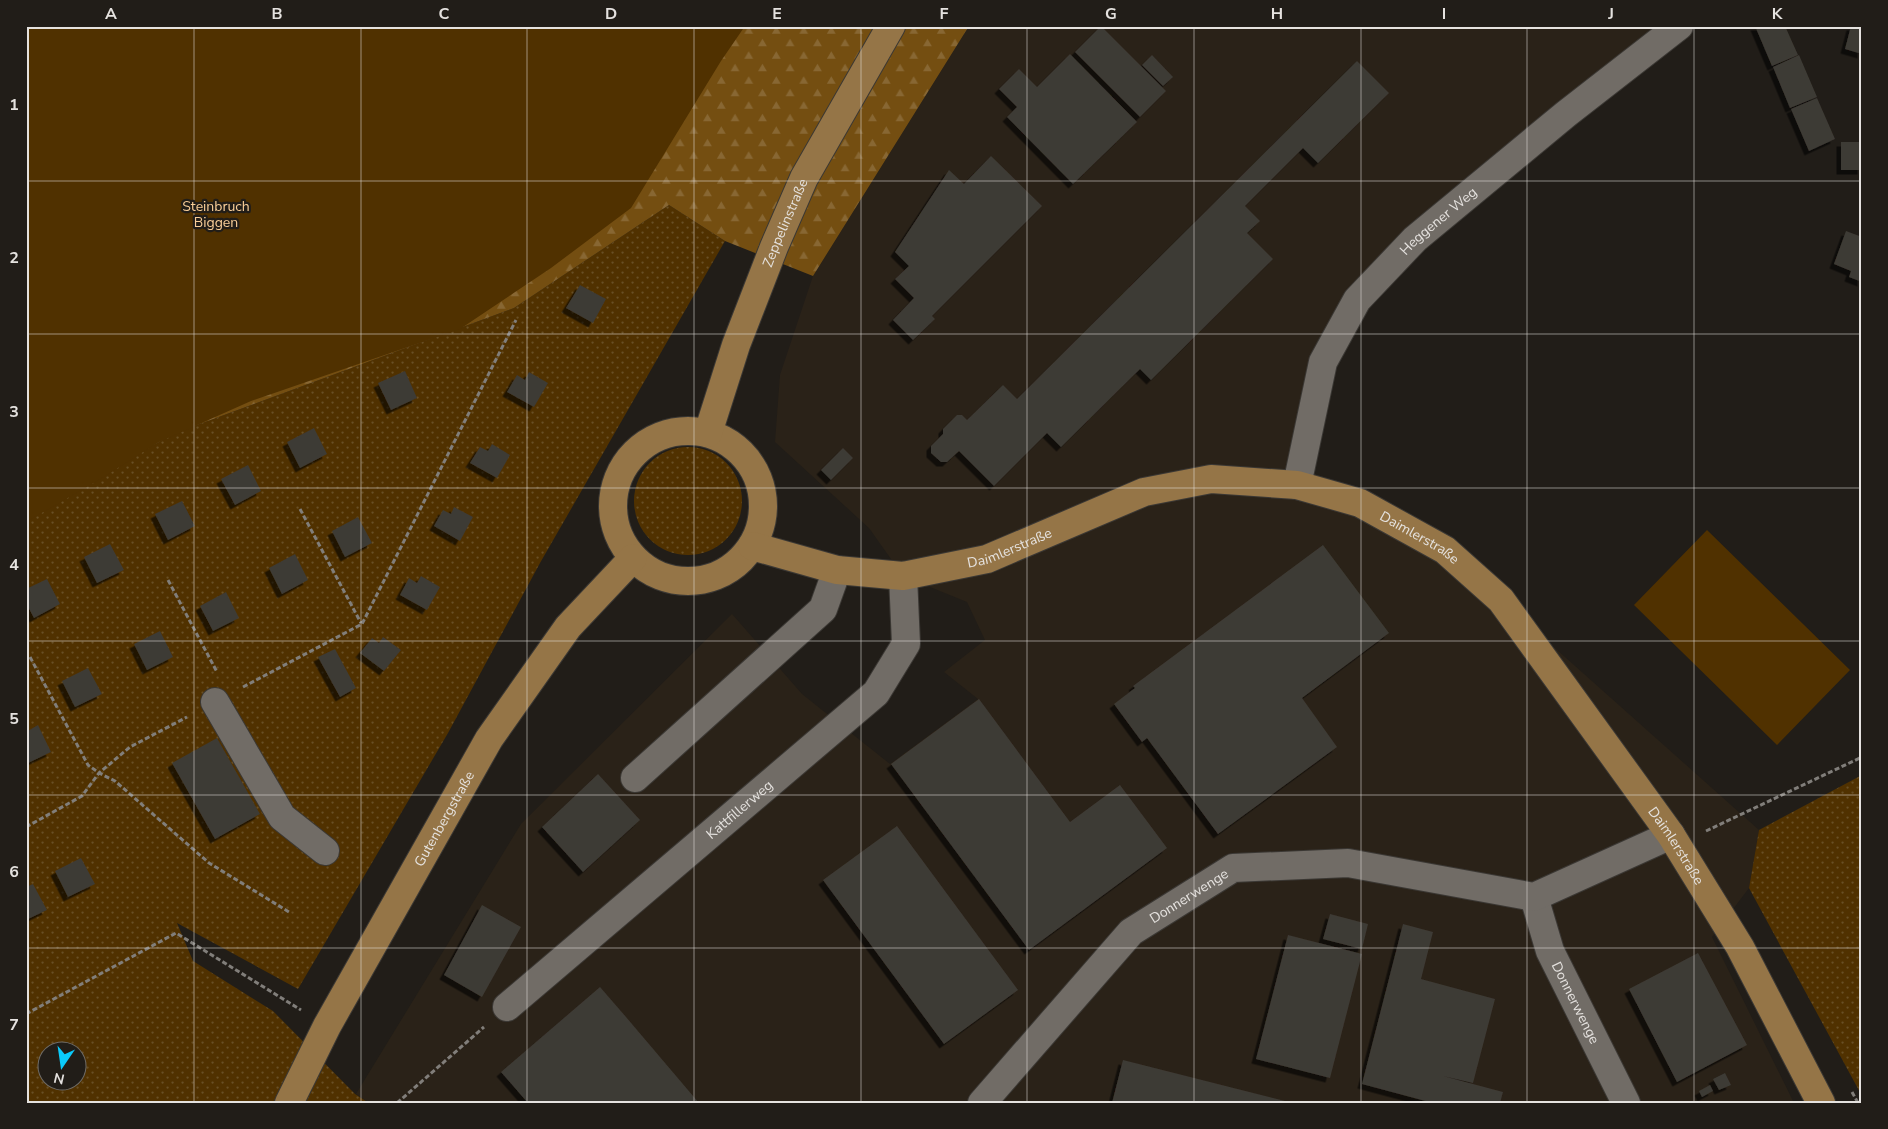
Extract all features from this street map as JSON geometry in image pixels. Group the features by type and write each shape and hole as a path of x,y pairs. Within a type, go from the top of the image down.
{"main road":[{"name":"Zeppelinstraße","path":"708,433 736,345 800,186 891,26"},
{"path":"684,430 708,433 729,443 747,459 758,479 763,502 761,525 752,546 737,563 717,575 695,581 672,580 651,572 633,558 619,538 612,515 614,490 623,467 639,448 660,436 684,430"},
{"name":"Daimlerstraße","path":"752,546 836,570 903,576 987,559 1144,492 1211,479 1297,485 1360,503 1445,550 1501,600 1671,835 1740,947 1821,1103"},
{"name":"Gutenbergstraße","path":"289,1103 327,1026 489,739 568,627 633,558"}],"street":[{"name":"Heggener Weg","path":"1297,485 1323,362 1357,300 1415,239 1566,114 1679,26"},
{"path":"635,778 823,609 836,570"},
{"name":"Kattfillerweg","path":"508,1007 876,692 906,644 903,576"},
{"path":"222,698 282,817 324,851"},
{"path":"1534,897 1671,835"},
{"name":"Donnerwenge","path":"982,1103 1131,932 1233,868 1348,863 1534,897 1550,951 1626,1103"}],"path":[{"path":"26,827 82,796 99,773 130,747 362,624 516,320"},
{"path":"300,509 362,624"},
{"path":"168,580 222,698"},
{"path":"30,657 88,765 115,781 209,863 288,912"},
{"path":"1701,823 1706,831 1862,757"},
{"path":"26,1014 176,932 327,1026"},
{"path":"397,1103 508,1007"},
{"path":"1849,1086 1858,1103"}],"shaded area":[{"path":"969,26 1679,26 1357,300 1297,484 1445,550 1759,830 1749,888 1712,937 1794,1103 369,1103 356,1094 521,824 732,614 802,694 890,764 978,699 944,672 985,640 967,602 903,576 869,528 775,442 780,375 813,276"}],"green space":[{"name":"Steinbruch Biggen","path":"26,26 969,26 813,276 725,241 669,205 514,308 178,432 26,512"},
{"name":"Steinbruch Biggen","path":"26,26 745,26 721,61 631,208 551,268 460,329 251,401 159,442 26,522"},
{"path":"669,205 725,241 540,563 448,733 298,989 177,923 193,961 273,1011 355,1094 369,1103 26,1103 26,512 178,432 514,308"},
{"path":"688,447 709,451 726,463 738,480 742,501 738,522 726,539 709,551 688,555 667,551 650,539 638,522 634,501 638,480 650,463 667,451"},
{"path":"1707,530 1850,670 1777,745 1634,605"},
{"path":"1862,775 1862,1096 1749,888 1759,830"}],"building":[{"path":"1101,26 1166,91 1140,117 1075,52"},
{"path":"1755,26 1785,26 1798,55 1772,66"},
{"path":"1851,26 1862,26 1862,54 1845,49"},
{"path":"1070,54 1137,122 1073,184 1007,117 1017,107 999,89 1019,69 1037,87"},
{"path":"1152,55 1173,77 1163,86 1142,65"},
{"path":"1799,55 1817,97 1790,108 1773,67"},
{"path":"1357,61 1389,93 1318,163 1303,148 1245,206 1260,221 1247,233 1273,259 1151,380 1140,369 1061,447 1047,433 994,486 959,451 947,462 941,462 931,453 931,446 943,434 943,429 957,415 962,415 967,420 1003,385 1017,399"},
{"path":"1817,98 1835,139 1809,151 1791,109"},
{"path":"1841,142 1862,142 1862,170 1841,170"},
{"path":"991,156 1042,206 932,316 935,319 913,340 893,320 914,298 895,279 909,266 895,252 949,170 964,184"},
{"path":"1846,231 1862,237 1862,282 1849,277 1851,271 1834,264"},
{"path":"580,285 606,299 593,323 566,308"},
{"path":"405,371 417,398 391,410 378,383"},
{"path":"529,372 548,383 534,407 507,392 517,375 525,380"},
{"path":"314,428 327,454 300,468 287,442"},
{"path":"492,444 510,455 497,478 470,463 480,447 488,451"},
{"path":"843,448 853,458 831,480 821,470"},
{"path":"248,465 261,491 235,505 221,479"},
{"path":"182,501 195,526 168,540 155,514"},
{"path":"454,507 473,517 460,541 434,526 443,510 451,514"},
{"path":"358,517 372,543 345,557 332,531"},
{"path":"110,544 124,570 97,583 84,557"},
{"path":"1323,545 1389,633 1302,698 1337,747 1218,834 1147,738 1142,742 1114,704 1135,688 1133,686"},
{"path":"295,554 308,580 282,594 269,568"},
{"path":"421,576 440,587 427,610 400,595 409,578 417,583"},
{"path":"47,579 60,604 34,618 26,603 26,589"},
{"path":"226,592 239,618 213,631 200,606"},
{"path":"160,631 173,657 147,670 134,644"},
{"path":"383,637 401,650 384,671 360,653 372,638 379,643"},
{"path":"335,649 356,688 340,697 318,657"},
{"path":"88,668 102,694 75,707 62,681"},
{"path":"979,699 1070,822 1120,785 1167,848 1029,950 891,764"},
{"path":"38,725 51,752 26,764 26,732"},
{"path":"217,738 260,814 215,839 172,763"},
{"path":"598,774 640,820 583,872 542,827"},
{"path":"897,826 1018,990 944,1044 823,880"},
{"path":"81,858 95,884 68,897 55,871"},
{"path":"33,884 47,910 26,920 26,887"},
{"path":"482,905 521,927 482,997 444,975"},
{"path":"1330,914 1368,924 1362,949 1323,939"},
{"path":"1403,924 1433,932 1421,979 1495,999 1473,1083 1443,1076 1503,1092 1500,1103 1433,1103 1362,1084"},
{"path":"1288,935 1362,954 1330,1078 1256,1059"},
{"path":"1698,953 1747,1045 1677,1082 1629,989"},
{"path":"600,987 699,1103 528,1103 501,1072"},
{"path":"1123,1060 1289,1102 1289,1103 1112,1103"},
{"path":"1725,1073 1731,1085 1719,1090 1713,1079"},
{"path":"1710,1085 1713,1091 1702,1097 1699,1091"}]}
